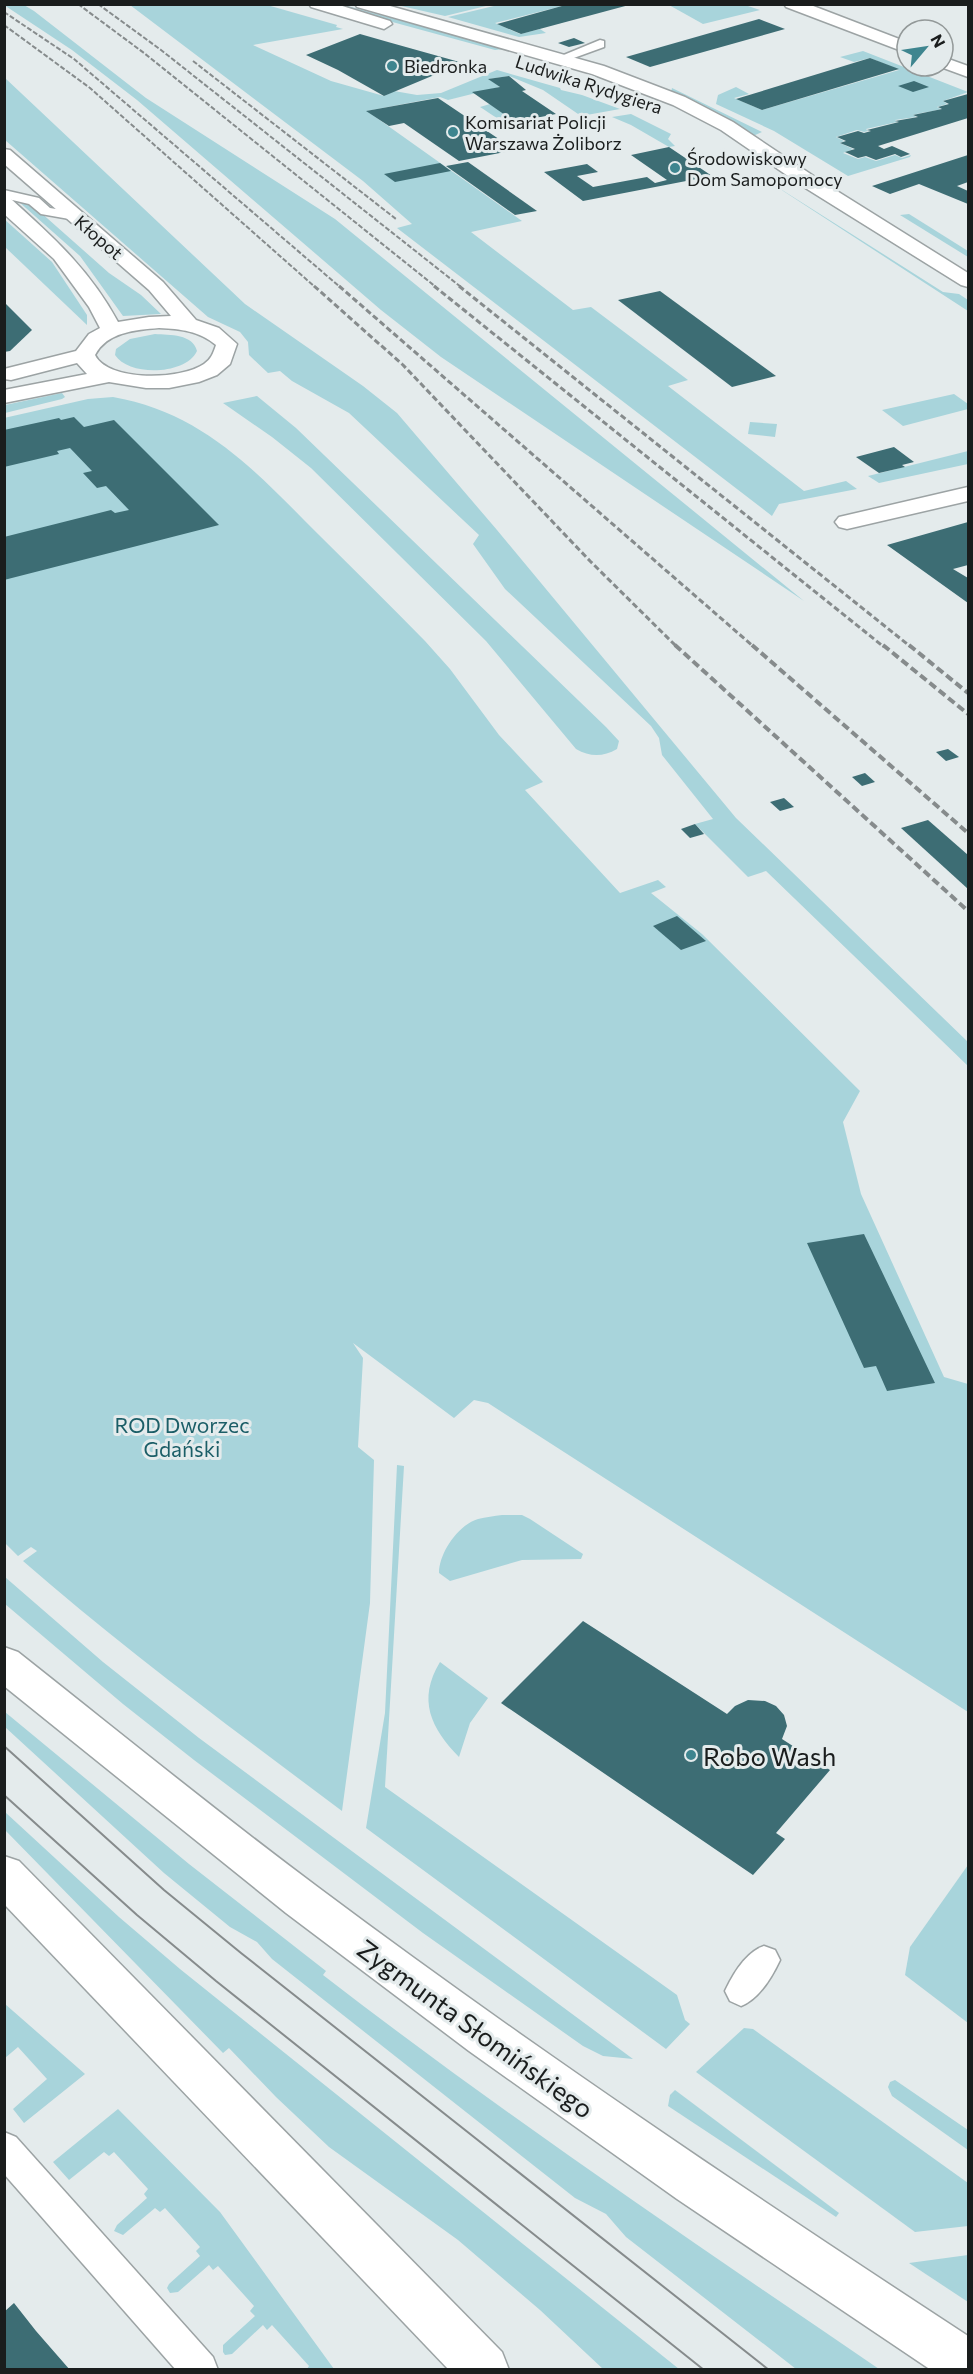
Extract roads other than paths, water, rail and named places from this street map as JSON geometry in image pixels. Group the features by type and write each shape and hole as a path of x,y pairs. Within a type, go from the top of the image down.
{"street":[{"name":"Ludwika Rydygiera","path":"317,4 582,78 659,106 814,184"},
{"name":"Ludwika Rydygiera","path":"363,4 607,73 679,101 727,126 814,184 969,281"},
{"path":"801,6 895,43"},
{"path":"659,106 679,101"},
{"name":"Kłopot","path":"4,154 156,286 189,324"},
{"name":"Kłopot","path":"6,204 61,255 99,306 112,330"},
{"path":"139,323 189,324 214,332 227,344 227,355 220,363 197,375 165,382 133,382 108,376 89,366 84,355 87,347 112,330 139,323"},
{"path":"4,376 84,355"},
{"path":"4,397 108,376"},
{"path":"848,522 969,494"},
{"name":"Zygmunta Słomińskiego","path":"4,1664 292,1893 485,2036 694,2183 969,2365"},
{"path":"4,1874 483,2370"}],"lane":[{"path":"560,59 600,44"},
{"path":"6,204 25,196 46,211 75,216"},
{"path":"741,1992 764,1960"},
{"path":"4,2148 200,2370"}],"tram line":[{"path":"4,1746 164,1890 241,1953 769,2370"},
{"path":"4,1795 137,1915 216,1981 704,2370"}],"railway":[{"path":"78,4 144,53 436,287"},
{"path":"98,4 161,50 461,287"},
{"path":"4,12 74,59 340,287"},
{"path":"4,25 90,88 315,287"},
{"path":"193,61 396,219"},
{"path":"314,286 403,365 590,561 677,647"},
{"path":"339,286 754,647"},
{"path":"434,286 884,647"},
{"path":"459,286 911,647"},
{"path":"675,645 968,911"},
{"path":"752,645 968,833"},
{"path":"883,645 968,714"},
{"path":"909,645 968,693"}],"place":[{"name":"Biedronka","path":"392,66"},
{"name":"Komisariat Policji Warszawa Żoliborz","path":"453,132"},
{"name":"Środowiskowy Dom Samopomocy","path":"675,168"},
{"name":"Robo Wash","path":"691,1755"}],"park label":[{"name":"ROD Dworzec Gdański","path":"182,1436"}]}
